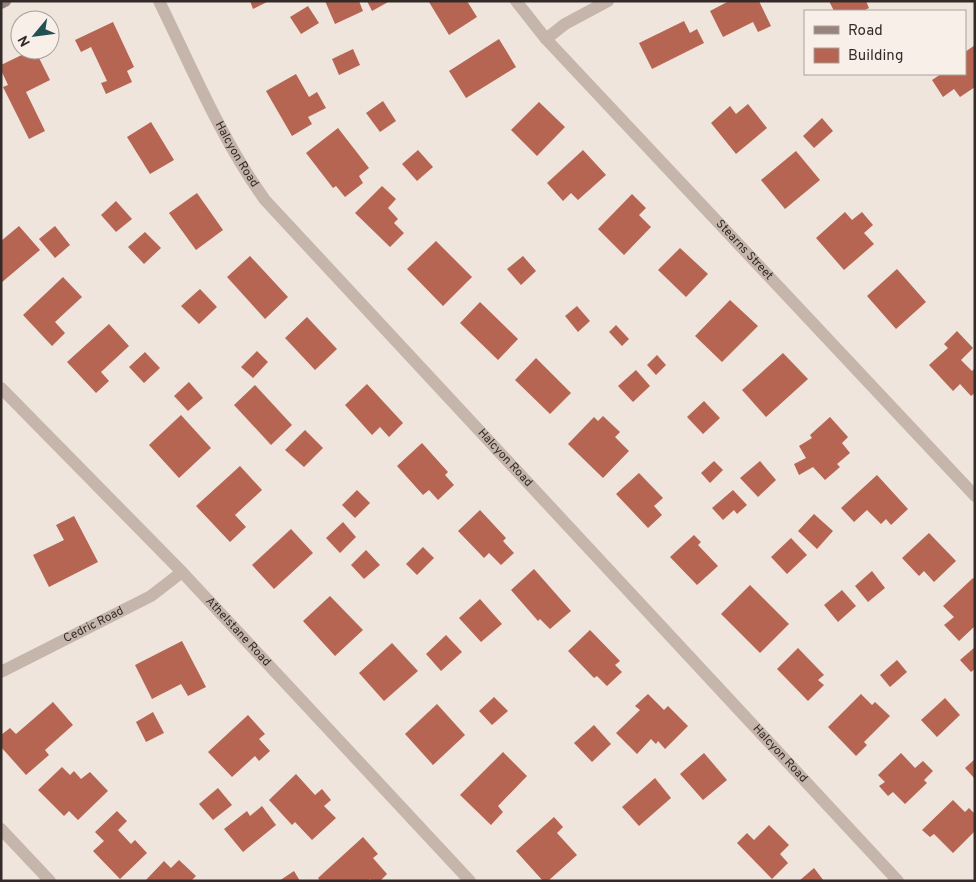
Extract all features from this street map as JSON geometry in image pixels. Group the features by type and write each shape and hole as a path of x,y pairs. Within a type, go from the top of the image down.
{"main road":[{"path":"1,3 5,1"}],"street":[{"name":"Halcyon Road","path":"158,1 227,139 265,200 898,881"},
{"name":"Stearns Street","path":"516,1 546,39 975,496"},
{"path":"546,39 565,24 608,1"},
{"name":"Athelstane Road","path":"1,388 182,572 470,881"},
{"name":"Cedric Road","path":"1,672 151,596 182,572"},
{"path":"1,829 50,881"}],"building":[{"path":"250,1 269,1 253,9"},
{"path":"325,1 359,1 363,11 335,24"},
{"path":"367,1 390,1 372,11"},
{"path":"430,1 467,1 477,17 449,35"},
{"path":"729,1 759,1 771,26 758,32 753,22 723,37 710,11"},
{"path":"829,1 866,1 869,8 865,10 834,10"},
{"path":"308,6 319,23 301,34 290,17"},
{"path":"684,21 690,33 697,29 704,43 652,69 639,43"},
{"path":"113,22 134,67 127,71 132,82 106,94 101,83 107,81 91,47 81,52 75,40"},
{"path":"499,39 516,67 466,98 449,71"},
{"path":"975,45 975,87 960,97 954,89 943,97 932,80 940,75 966,75 966,51"},
{"path":"353,49 360,65 339,75 332,59"},
{"path":"11,60 40,60 50,80 26,92 45,131 29,139 3,87 8,85 1,70 1,65"},
{"path":"296,74 309,97 317,92 326,108 308,117 312,124 292,136 266,91"},
{"path":"383,101 396,121 380,132 366,113"},
{"path":"539,102 565,127 537,156 511,130"},
{"path":"748,104 767,128 736,154 711,123 730,106 736,114"},
{"path":"822,118 833,131 814,148 803,136"},
{"path":"151,122 174,160 150,174 127,137"},
{"path":"338,128 369,168 359,176 363,183 345,197 336,186 333,188 306,153"},
{"path":"418,150 433,167 417,181 402,164"},
{"path":"583,150 606,175 578,200 571,193 563,201 547,183"},
{"path":"796,151 820,180 785,209 761,180"},
{"path":"382,186 396,199 388,208 398,219 394,223 404,233 390,247 355,213"},
{"path":"197,193 223,230 196,250 169,213"},
{"path":"632,194 646,208 639,215 651,227 624,255 598,229"},
{"path":"116,201 132,219 116,232 101,215"},
{"path":"845,212 852,220 862,212 873,225 864,233 874,244 844,270 816,238"},
{"path":"19,226 40,250 1,283 1,241"},
{"path":"55,226 70,245 55,258 39,239"},
{"path":"145,232 161,248 144,264 128,247"},
{"path":"436,241 472,277 443,306 407,269"},
{"path":"680,248 708,274 686,297 658,270"},
{"path":"250,256 288,297 265,319 227,277"},
{"path":"523,256 536,271 521,285 507,269"},
{"path":"897,269 926,302 896,329 867,296"},
{"path":"63,277 82,297 55,322 65,333 52,346 23,315"},
{"path":"200,289 217,307 199,324 181,306"},
{"path":"730,300 758,326 722,362 695,336"},
{"path":"480,302 518,339 498,360 460,323"},
{"path":"577,306 590,321 578,332 565,316"},
{"path":"307,317 337,349 315,370 285,338"},
{"path":"109,324 129,346 101,372 109,381 96,393 67,362"},
{"path":"616,325 629,339 622,346 609,332"},
{"path":"957,331 973,348 961,360 972,371 975,368 975,393 971,396 960,384 953,391 929,365 948,348 944,344"},
{"path":"257,351 268,362 253,378 241,367"},
{"path":"145,352 160,368 144,383 129,367"},
{"path":"783,353 808,379 766,417 742,390"},
{"path":"657,355 666,365 656,375 647,365"},
{"path":"536,358 571,393 550,414 515,380"},
{"path":"636,370 650,386 633,402 618,386"},
{"path":"189,382 203,398 188,411 174,396"},
{"path":"367,384 403,423 389,437 380,427 372,435 345,405"},
{"path":"255,385 292,425 271,445 234,405"},
{"path":"704,401 720,418 703,434 687,417"},
{"path":"181,415 211,448 179,478 149,445"},
{"path":"603,416 620,432 615,437 629,451 603,478 568,444 594,417 598,421"},
{"path":"830,417 848,437 842,443 850,453 837,464 840,467 825,480 813,467 799,475 794,464 806,458 799,446 812,438 810,435"},
{"path":"305,430 323,448 304,467 285,450"},
{"path":"422,443 448,472 445,475 454,485 438,500 429,490 423,495 397,466"},
{"path":"714,461 723,470 710,483 701,473"},
{"path":"760,461 776,480 758,497 740,478"},
{"path":"240,466 262,490 235,515 246,527 230,542 196,506"},
{"path":"639,473 663,498 654,506 662,515 648,528 616,494"},
{"path":"877,475 908,509 891,525 886,519 881,524 867,510 854,522 841,508"},
{"path":"357,490 370,503 355,518 342,505"},
{"path":"733,490 747,505 737,514 734,510 723,520 712,508"},
{"path":"480,510 506,538 503,541 514,553 501,565 489,553 484,558 458,531"},
{"path":"814,514 833,531 817,549 798,531"},
{"path":"74,516 98,562 49,587 33,555 64,540 56,525"},
{"path":"343,522 356,537 340,553 326,538"},
{"path":"291,529 313,553 274,589 252,565"},
{"path":"929,533 956,561 934,582 924,571 919,576 902,558"},
{"path":"694,535 701,542 698,545 718,566 697,585 670,557"},
{"path":"791,538 807,555 787,574 771,557"},
{"path":"423,547 434,558 417,575 406,564"},
{"path":"366,550 380,565 364,579 351,565"},
{"path":"534,569 571,611 550,629 540,619 538,621 511,590"},
{"path":"872,571 885,588 868,602 855,586"},
{"path":"973,578 975,580 975,626 959,641 944,625 954,617 943,606"},
{"path":"750,585 789,624 760,653 721,614"},
{"path":"842,590 856,606 838,622 824,605"},
{"path":"330,596 363,630 335,656 303,621"},
{"path":"480,599 502,624 481,642 459,618"},
{"path":"590,630 620,661 615,665 622,672 607,686 597,676 594,678 568,651"},
{"path":"446,635 462,652 441,671 426,654"},
{"path":"182,641 206,687 188,696 181,684 152,699 135,665"},
{"path":"392,643 418,671 384,701 359,673"},
{"path":"975,647 975,669 971,672 960,660"},
{"path":"798,648 824,675 818,680 824,685 808,701 777,669"},
{"path":"897,660 907,672 890,687 880,675"},
{"path":"648,694 664,710 668,706 688,726 665,749 658,741 656,744 651,739 637,754 616,733 640,710 635,706"},
{"path":"861,694 872,705 875,702 890,716 864,742 867,745 856,756 828,727"},
{"path":"494,697 508,711 492,725 479,711"},
{"path":"945,698 960,715 937,737 921,720"},
{"path":"53,702 73,725 45,750 49,755 26,775 1,747 1,735 10,728 16,734"},
{"path":"437,704 465,735 433,765 405,734"},
{"path":"153,712 164,733 146,742 136,722"},
{"path":"248,715 265,734 259,739 270,751 259,761 255,756 232,777 208,752"},
{"path":"594,725 611,744 592,762 574,743"},
{"path":"503,752 527,776 498,806 503,812 491,825 460,795"},
{"path":"704,753 727,780 703,800 680,774"},
{"path":"901,753 915,768 923,761 933,771 924,780 927,783 905,804 893,792 888,796 879,786 885,782 878,775"},
{"path":"975,759 975,779 965,768"},
{"path":"62,767 70,775 74,771 81,779 90,772 108,791 78,820 69,811 64,816 38,790"},
{"path":"296,774 315,795 322,789 331,800 324,806 336,818 312,840 295,822 292,825 269,800"},
{"path":"655,778 671,798 639,826 622,807"},
{"path":"218,788 232,805 213,820 199,804"},
{"path":"953,800 965,812 969,808 975,814 975,831 953,853 934,834 930,837 922,830"},
{"path":"262,806 276,825 243,852 224,829 247,811 250,816"},
{"path":"117,811 127,821 118,830 131,844 135,840 147,853 120,879 93,851 104,841 95,832"},
{"path":"554,817 563,827 557,833 577,855 548,881 543,881 516,851"},
{"path":"769,825 789,845 780,854 788,863 772,879 737,843 747,833 754,840"},
{"path":"363,837 378,854 373,858 387,874 380,881 371,881 370,879 368,881 320,881 318,878"},
{"path":"179,860 196,876 191,881 145,881 164,861 171,868"},
{"path":"814,868 824,881 799,881"},
{"path":"294,871 300,881 279,881"}]}
